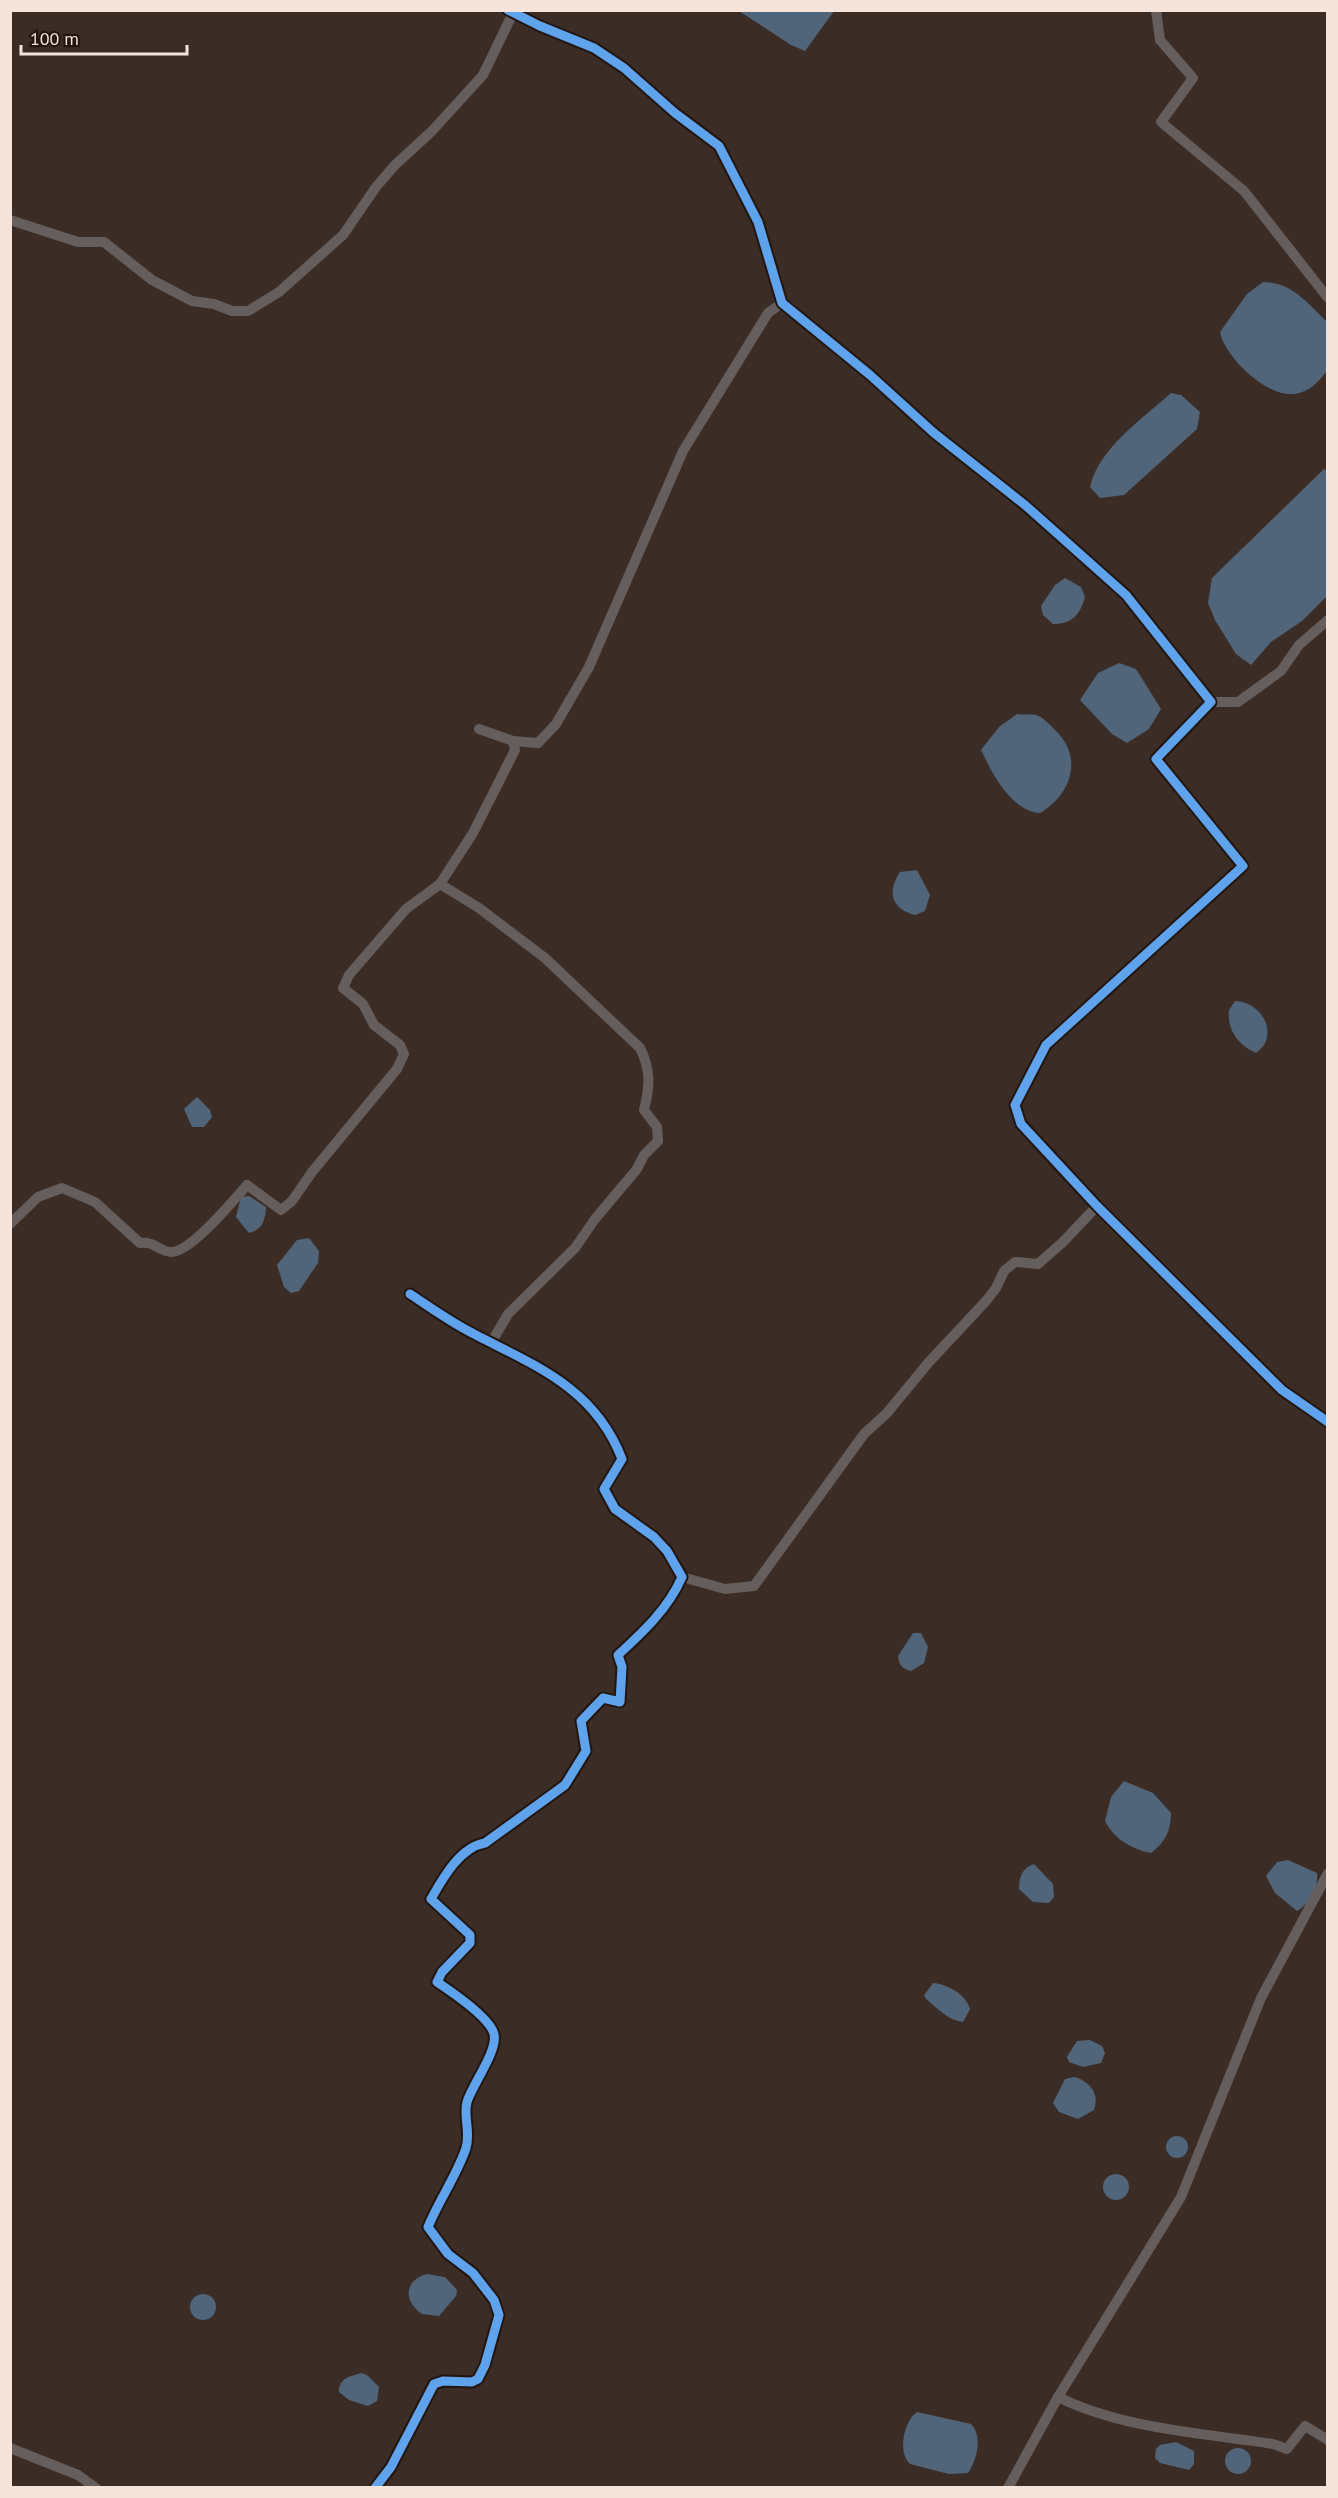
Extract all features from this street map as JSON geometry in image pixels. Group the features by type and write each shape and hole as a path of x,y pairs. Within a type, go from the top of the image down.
{"street":[{"path":"1156,10 1160,40 1193,78 1161,122 1244,191 1328,298"},
{"path":"10,220 78,242 104,242 152,280 192,301 214,304 232,311 248,311 279,292 343,235 376,187 395,165 432,131 483,75 511,12 594,48 624,68 675,113 719,146 758,222 782,303 870,375 934,433 1025,505 1126,595 1211,702"},
{"path":"479,729 513,741 538,743 556,724 593,658 682,451 768,313 782,303"},
{"path":"1328,620 1299,645 1281,671 1238,702 1211,702 1156,759 1243,866 1046,1045 1015,1105 1021,1124 1097,1206 1282,1390 1328,1422"},
{"path":"10,1224 38,1197 62,1188 95,1202 140,1243 150,1242 170,1252 186,1249 247,1185 281,1210 292,1201 312,1172 397,1069 404,1054 400,1045 374,1025 363,1005 343,988 349,975 406,909 440,884 482,816 514,750 513,741"},
{"path":"440,884 479,908 545,958 640,1048 648,1065 650,1088 644,1110 657,1127 658,1140 644,1155 637,1169 595,1219 575,1248 508,1314 491,1343"},
{"path":"410,1294 491,1343 554,1375 575,1391 606,1427 622,1459 604,1489 615,1509 654,1537 667,1551 682,1577 725,1589 754,1586 864,1434 887,1413 986,1301 996,1288 1004,1271 1015,1262 1038,1264 1063,1242 1097,1206"},
{"path":"375,2487 391,2467 434,2384 443,2381 472,2382 478,2379 485,2365 490,2339 499,2315 494,2300 473,2273 448,2254 428,2227 466,2147 469,2132 466,2104 493,2047 495,2036 490,2024 437,1982 442,1972 470,1943 470,1935 431,1899 453,1866 473,1846 485,1843 565,1785 586,1751 581,1721 603,1698 620,1702 622,1667 618,1655 657,1618 676,1592 682,1577"},
{"path":"1008,2487 1058,2397 1181,2197 1261,1998 1328,1873"},
{"path":"1058,2397 1081,2408 1139,2423 1274,2444 1287,2449 1305,2426 1328,2440"},
{"path":"10,2448 78,2475 96,2487"}],"water":[{"path":"739,11 834,11 805,51 791,45"},
{"path":"1263,282 1282,285 1290,289 1326,321 1327,371 1313,386 1300,393 1283,393 1260,382 1248,374 1223,342 1220,332 1247,294"},
{"path":"1171,393 1181,395 1200,412 1197,429 1124,495 1100,498 1090,487 1102,460 1123,435"},
{"path":"1324,469 1328,472 1327,596 1302,621 1271,642 1251,665 1236,654 1215,620 1208,603 1212,578"},
{"path":"1065,578 1081,587 1085,597 1081,609 1074,617 1060,624 1053,624 1043,615 1041,606 1055,585"},
{"path":"1119,663 1136,669 1161,709 1149,729 1127,743 1112,734 1080,700 1098,673"},
{"path":"1017,714 1036,715 1043,719 1063,740 1069,751 1070,774 1066,785 1060,796 1040,813 1020,806 1011,798 997,780 981,750 999,727"},
{"path":"917,870 930,895 925,911 915,915 896,904 893,886 900,872"},
{"path":"1235,1001 1253,1007 1265,1021 1267,1038 1256,1053 1244,1046 1232,1030 1229,1010"},
{"path":"197,1097 210,1110 212,1117 204,1127 192,1127 184,1109"},
{"path":"249,1196 266,1207 262,1224 249,1233 236,1217 241,1197"},
{"path":"309,1238 319,1251 318,1263 299,1291 291,1293 284,1287 277,1265 297,1240"},
{"path":"913,1633 921,1633 928,1647 924,1663 911,1671 902,1666 898,1656"},
{"path":"1124,1781 1153,1793 1171,1813 1166,1836 1151,1853 1124,1842 1113,1833 1105,1821 1111,1797"},
{"path":"1288,1860 1317,1873 1312,1895 1297,1911 1275,1893 1266,1876 1277,1862"},
{"path":"1034,1864 1053,1884 1054,1897 1049,1903 1033,1902 1019,1889 1022,1873"},
{"path":"933,1983 944,1985 960,1994 968,2004 970,2009 963,2022 948,2017 926,1999 924,1995"},
{"path":"1090,2040 1102,2046 1105,2053 1101,2063 1083,2067 1069,2062 1067,2057 1077,2041"},
{"path":"1074,2077 1089,2085 1096,2098 1094,2110 1078,2119 1059,2112 1053,2103 1065,2079"},
{"path":"1177,2136 1185,2139 1188,2147 1185,2155 1177,2158 1169,2155 1166,2147 1169,2139"},
{"path":"1116,2174 1125,2178 1129,2187 1125,2196 1116,2200 1107,2196 1103,2187 1107,2178"},
{"path":"427,2274 445,2277 457,2290 456,2296 439,2316 422,2314 409,2297 410,2286 419,2277"},
{"path":"203,2294 212,2298 216,2307 212,2316 203,2320 194,2316 190,2307 194,2298"},
{"path":"361,2373 367,2375 379,2387 377,2401 368,2406 349,2400 339,2392 343,2381"},
{"path":"917,2412 971,2424 978,2441 974,2462 968,2473 949,2474 910,2464 904,2452 904,2437 912,2416"},
{"path":"1176,2442 1194,2451 1194,2464 1189,2470 1160,2463 1155,2458 1156,2449 1160,2445"},
{"path":"1238,2448 1247,2452 1251,2461 1247,2470 1238,2474 1229,2470 1225,2461 1229,2452"}],"cycle path":[{"path":"508,10 594,48 624,68 675,113 719,146 758,222 782,303 870,375 934,433 1025,505 1126,595 1211,702 1156,759 1243,866 1046,1045 1015,1105 1021,1124 1097,1206 1282,1390 1328,1422"},
{"path":"375,2488 391,2467 434,2384 443,2381 472,2382 478,2379 485,2365 499,2315 494,2300 473,2273 448,2254 428,2227 466,2148 467,2102 489,2059 494,2041 494,2034 486,2021 437,1982 442,1972 470,1943 470,1935 431,1899 453,1865 468,1850 485,1843 565,1785 586,1751 581,1721 603,1698 620,1702 622,1667 618,1655 646,1629 662,1610 682,1577 667,1551 654,1537 615,1509 604,1489 622,1459 611,1435 580,1397 542,1370 459,1326 410,1294"}]}
